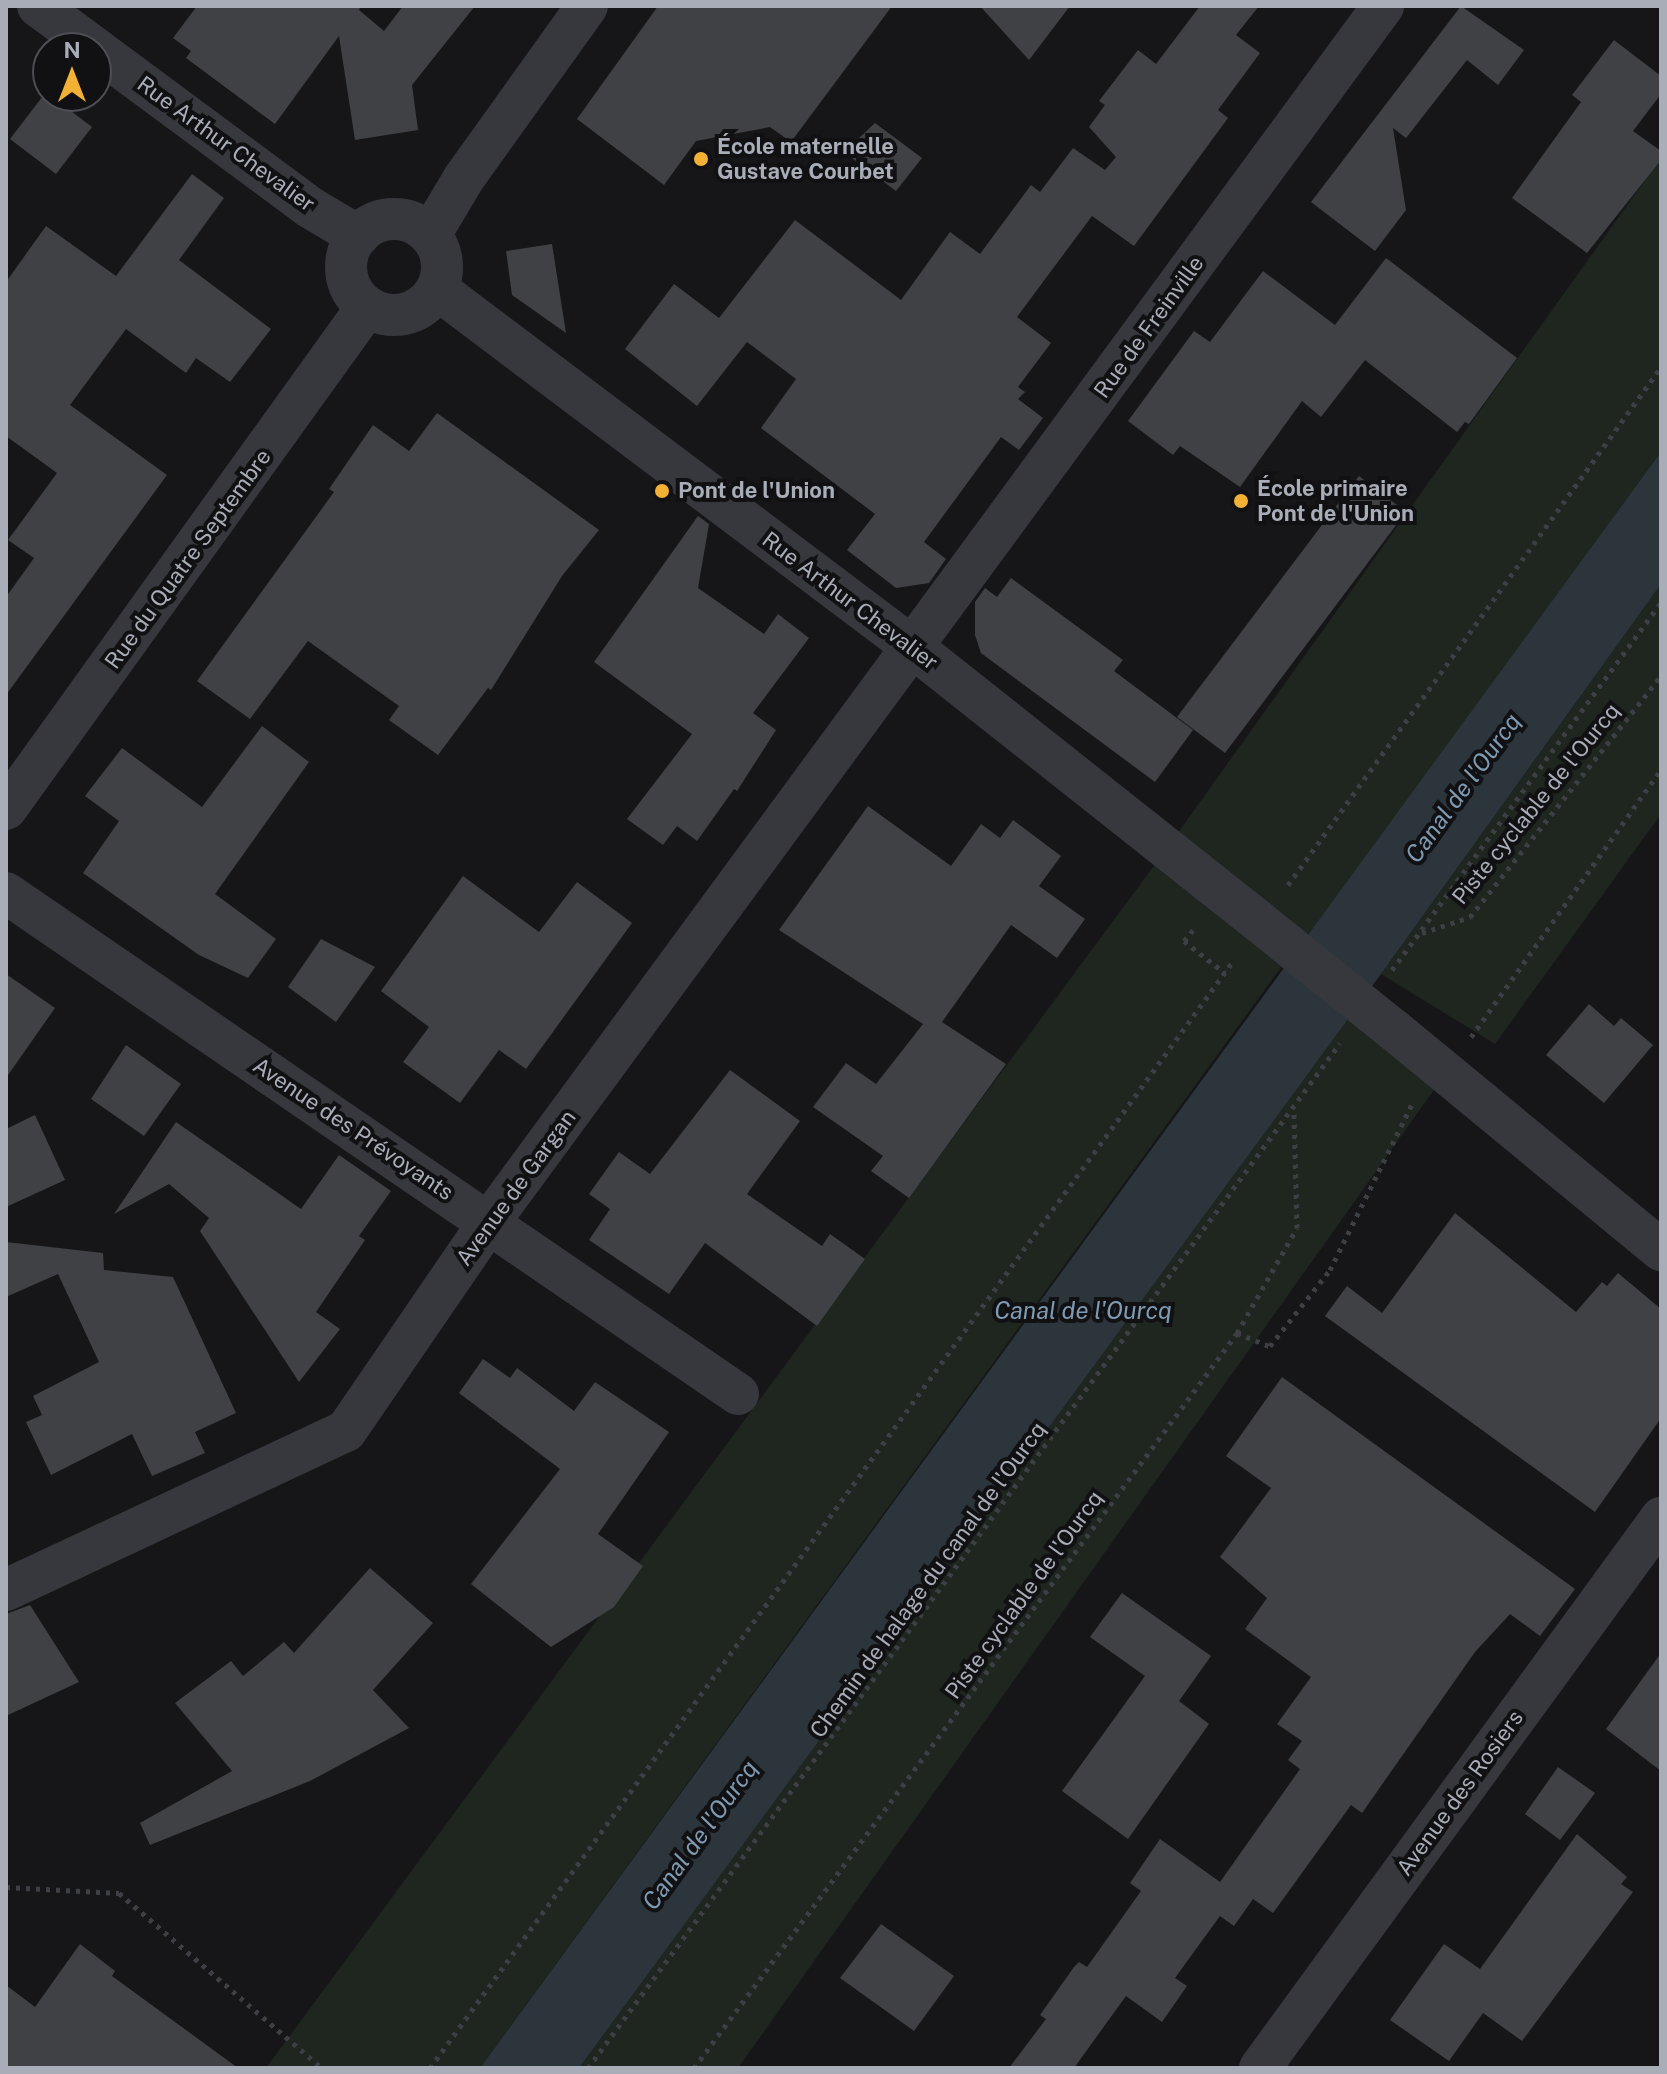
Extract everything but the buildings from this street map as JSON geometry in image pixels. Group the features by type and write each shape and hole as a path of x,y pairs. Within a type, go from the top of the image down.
{"street":[{"name":"Rue Arthur Chevalier","path":"38,6 73,32"},
{"path":"430,235 464,178 587,6"},
{"name":"Rue de Freinville","path":"915,649 1383,6"},
{"name":"Rue Arthur Chevalier","path":"112,60 358,236"},
{"path":"386,220 417,225 430,235 442,261 437,289 428,302 399,316 367,307 355,296 346,266 358,236 386,220"},
{"name":"Rue Arthur Chevalier","path":"437,289 915,649 1260,922"},
{"name":"Rue du Quatre Septembre","path":"6,809 367,307"},
{"name":"Avenue de Gargan","path":"6,1590 346,1431 490,1221 915,649"},
{"name":"Avenue des Prévoyants","path":"6,893 490,1221 738,1394"},
{"path":"1260,922 1661,1250"},
{"name":"Avenue des Rosiers","path":"1260,2068 1661,1518"}],"path":[{"path":"430,2068 1661,367"},
{"name":"Piste cyclable de l'Ourcq","path":"1661,603 1422,933 1470,917 1661,676"},
{"path":"1237,1333 1270,1346 1330,1270 1406,1109 1446,1073 1661,770"},
{"name":"Piste cyclable de l'Ourcq","path":"694,2068 1237,1333 1297,1228 1294,1111"},
{"name":"Chemin de halage du canal de l'Ourcq","path":"588,2068 1294,1111"},
{"path":"6,1887 119,1893 322,2068"}],"shaded area":[{"path":"1661,158 1661,452 1321,922 1293,951 480,2068 266,2068 1167,848"},
{"path":"1661,584 1661,814 1495,1044 1381,974"},
{"path":"1357,1004 1446,1073 738,2068 579,2068"}],"water":[{"name":"Canal de l'Ourcq","path":"1661,452 1661,584 1381,974 579,2068 480,2068"}],"place":[{"name":"École maternelle Gustave Courbet","path":"701,159"},
{"name":"Pont de l'Union","path":"662,491"},
{"name":"École primaire Pont de l'Union","path":"1241,501"}]}
